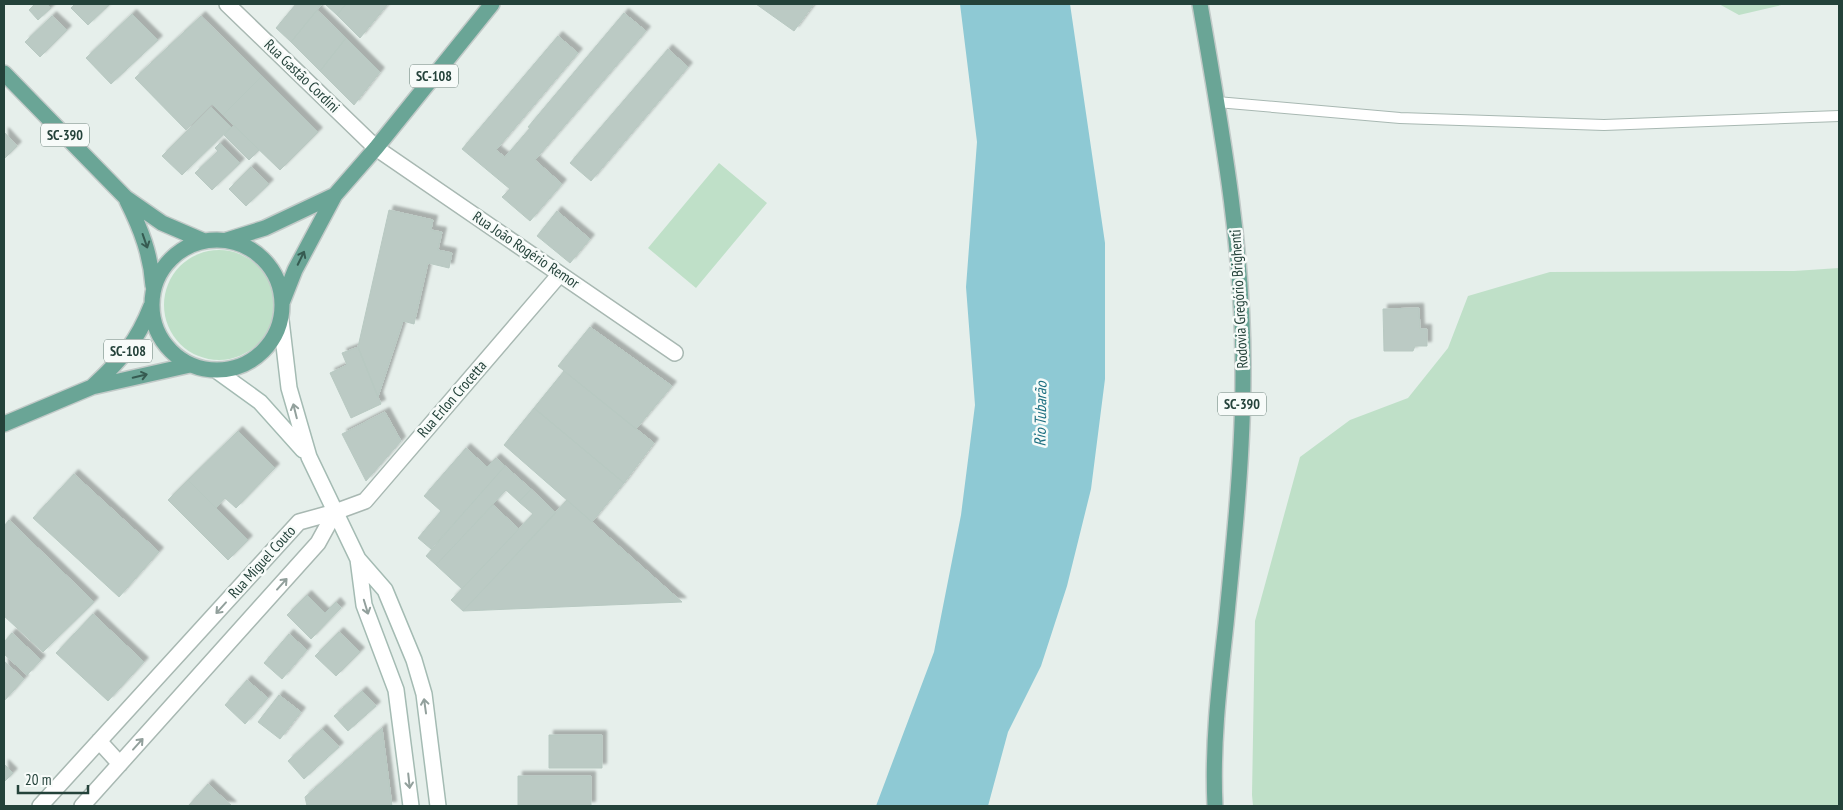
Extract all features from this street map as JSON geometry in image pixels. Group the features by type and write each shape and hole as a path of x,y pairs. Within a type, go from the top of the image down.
{"main road":[{"name":"SC-108","path":"282,303 295,270 336,195 492,4"},
{"name":"Rodovia Gregório Brighenti","path":"1200,4 1217,102 1238,259 1243,374 1241,446 1215,717 1213,765 1215,806"},
{"name":"SC-390","path":"4,73 126,198 162,223 204,241"},
{"name":"SC-108","path":"227,240 265,228 336,195"},
{"name":"SC-390","path":"126,198 145,239 152,264 154,288"},
{"path":"227,240 248,247 266,262 278,281 282,303 281,320 272,340 258,357 239,367 217,371 190,365 174,355 162,341 154,324 152,305 154,288 161,271 172,257 187,246 204,241 227,240"},
{"name":"SC-108","path":"92,387 131,347 142,330 152,305"},
{"name":"SC-108","path":"4,424 92,387 190,365"}],"street":[{"name":"Rua Gastão Cordini","path":"227,4 376,148"},
{"name":"Rua João Rogério Remor","path":"376,148 675,353"},
{"name":"Rua Erlon Crocetta","path":"335,512 365,501 560,274"},
{"path":"281,320 289,388 309,458 358,559 385,590 414,660 424,694 438,806"},
{"path":"217,371 260,402 282,424 309,458"},
{"name":"Rua Miguel Couto","path":"40,806 298,522 335,512"},
{"name":"Rua Miguel Couto","path":"82,806 318,543 335,512"},
{"path":"358,559 364,605 396,690 412,806"},
{"path":"99,742 120,764"},
{"path":"405,745 431,742"}],"lane":[{"path":"1217,102 1400,118 1604,125 1839,116"}],"green space":[{"path":"1719,4 1786,4 1739,15"},
{"path":"719,163 767,203 696,288 648,248"},
{"path":"219,250 230,251 240,255 258,266 269,284 273,294 273,316 269,326 258,344 240,355 230,359 219,360 208,359 198,355 180,344 169,326 165,316 164,305 165,294 169,284 180,266 198,255 208,251"},
{"path":"1839,268 1839,806 1253,806 1255,621 1300,457 1350,420 1408,398 1448,348 1468,296 1550,272 1794,271"}],"water":[{"name":"Rio Tubarão","path":"960,4 1070,4 1105,243 1105,379 1091,489 1067,586 1041,666 1008,732 988,806 876,806 934,652 961,515 975,405 966,287 977,142"}],"building":[{"path":"35,4 47,4 51,8 38,20 29,10"},
{"path":"75,4 110,4 88,25 71,8"},
{"path":"296,4 322,4 291,42 276,28"},
{"path":"325,4 346,4 337,15"},
{"path":"346,4 388,4 360,38 337,15"},
{"path":"756,4 814,4 794,31"},
{"path":"317,10 346,38 320,71 291,42"},
{"path":"624,13 646,31 535,160 562,184 530,221 502,197 510,189 462,149 558,36 578,53 496,150 505,157"},
{"path":"132,14 158,40 111,84 86,58"},
{"path":"52,16 67,30 40,57 25,42"},
{"path":"201,16 262,76 223,115 212,104 186,130 135,78"},
{"path":"346,38 380,72 354,105 320,71"},
{"path":"668,49 688,67 591,181 570,163"},
{"path":"262,76 318,132 280,170 223,115"},
{"path":"211,107 231,127 182,175 162,156"},
{"path":"234,125 259,150 249,160 224,135"},
{"path":"4,132 17,146 4,159"},
{"path":"220,143 240,163 212,190 195,173 218,151 215,148"},
{"path":"251,167 269,184 246,206 229,189"},
{"path":"389,210 433,220 431,230 442,232 438,250 452,253 449,268 428,263 414,324 403,321 378,397 358,347"},
{"path":"557,211 590,239 570,263 537,236"},
{"path":"1419,308 1420,329 1427,329 1427,346 1415,346 1413,351 1384,351 1383,309"},
{"path":"590,327 672,386 636,429 558,366"},
{"path":"358,347 381,404 351,418 330,373 347,365 342,353"},
{"path":"564,371 654,443 624,483 534,408"},
{"path":"534,408 624,483 592,522 504,445"},
{"path":"385,412 401,441 366,481 342,434"},
{"path":"238,431 275,468 236,508 225,498 216,508 188,480"},
{"path":"466,448 487,467 496,458 505,466 431,549 418,538 441,511 424,496"},
{"path":"505,466 531,489 519,502 506,490 436,565 426,556"},
{"path":"74,474 159,552 119,597 33,518"},
{"path":"188,480 248,540 228,560 168,500"},
{"path":"531,489 556,513 463,611 451,600 533,514 519,502"},
{"path":"567,500 592,522 682,602 463,611"},
{"path":"493,505 519,529 462,589 436,565"},
{"path":"9,520 94,602 43,652 4,616 4,526"},
{"path":"307,595 325,613 336,602 341,608 311,639 287,615"},
{"path":"93,614 144,662 108,701 56,653"},
{"path":"339,632 360,652 336,676 315,656"},
{"path":"12,633 41,660 27,675 4,654 4,642"},
{"path":"289,634 307,650 282,679 264,663"},
{"path":"4,661 24,679 4,701"},
{"path":"247,680 268,698 245,724 225,705"},
{"path":"362,691 376,706 348,731 334,716"},
{"path":"279,695 301,712 280,739 258,722"},
{"path":"382,728 392,806 307,806 305,797"},
{"path":"322,729 339,747 304,779 288,761"},
{"path":"549,735 602,735 602,768 549,768"},
{"path":"4,764 13,773 4,782"},
{"path":"518,776 591,776 591,806 518,806"},
{"path":"208,784 232,806 188,806"}]}
